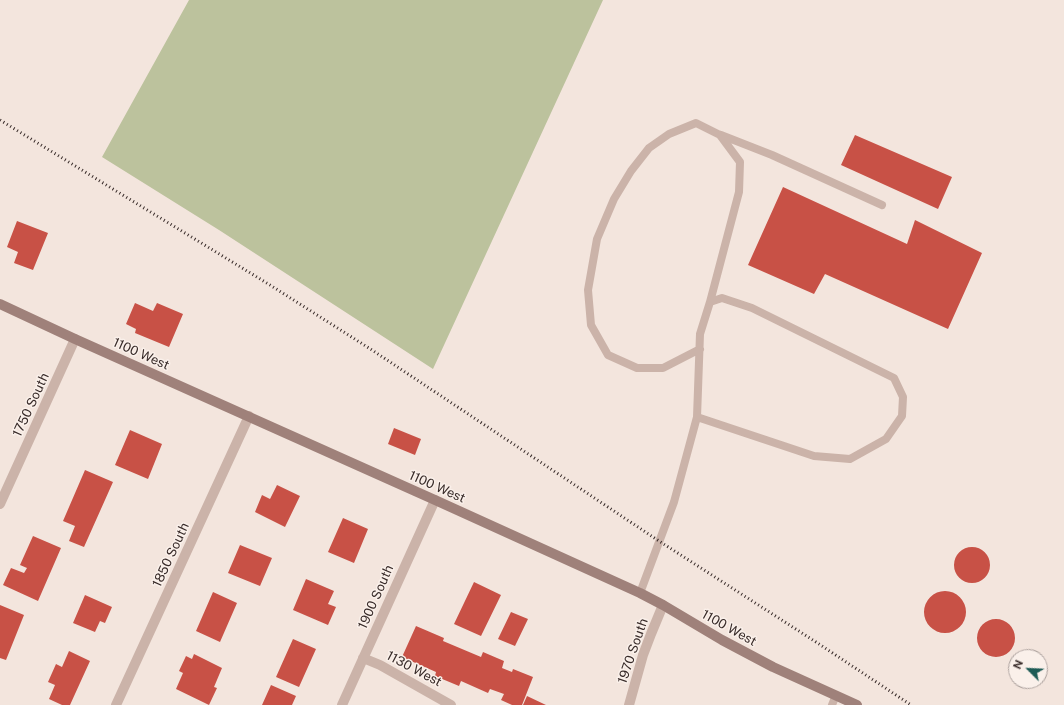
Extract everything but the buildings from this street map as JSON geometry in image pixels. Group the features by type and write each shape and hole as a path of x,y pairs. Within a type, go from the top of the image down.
{"street":[{"name":"1100 West","path":"0,304 640,593 722,640 834,700 858,705"},
{"name":"1750 South","path":"0,504 75,339"},
{"name":"1850 South","path":"116,705 249,416"},
{"name":"1900 South","path":"342,705 435,500"},
{"name":"1970 South","path":"629,705 643,655 663,605"},
{"name":"1130 West","path":"363,658 452,705"}],"lane":[{"path":"700,349 663,368 637,368 608,355 591,325 588,290 597,239 614,199 631,171 649,148 669,134 696,123 720,135 882,204"},
{"path":"640,593 674,502 698,418 700,334 739,192 740,162 720,135"},
{"path":"698,418 814,456 850,459 886,439 902,416 903,397 894,378 752,308 722,298 710,302"}],"green space":[{"path":"189,0 603,0 433,369 219,230 102,157"}],"railway":[{"path":"0,120 270,285 372,350 659,541 911,705"}]}
